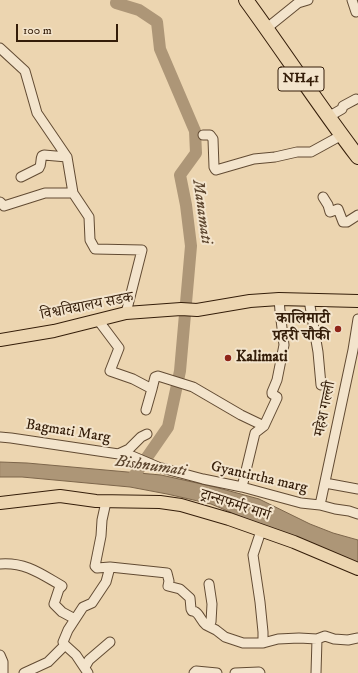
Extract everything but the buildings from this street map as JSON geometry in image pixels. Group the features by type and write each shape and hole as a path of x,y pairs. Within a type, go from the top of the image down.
{"highway":[{"name":"NH41","path":"246,0 358,158"}],"main road":[{"name":"विश्वविद्यालय सडक","path":"0,340 54,331 126,313 181,309 197,310 250,301 358,301"},
{"name":"ट्रान्सफर्मर मार्ग","path":"0,503 60,496 106,502 160,502 181,505 229,519 294,542 358,569"}],"street":[{"path":"267,28 298,3 308,0"},
{"path":"352,0 356,12"},
{"path":"0,48 25,70 37,113 67,157 73,193 89,217 90,240 95,249 142,250 126,313"},
{"path":"328,117 342,109 343,106 356,98"},
{"path":"203,135 210,135 213,139 214,167 216,170 254,160 297,152 311,152 342,136"},
{"path":"21,176 39,168 41,158 44,155 67,157"},
{"path":"0,202 4,206 45,193 73,193"},
{"path":"323,197 330,212 338,209 343,222 347,222 358,215"},
{"path":"242,487 255,433 264,426 277,398 272,392 277,380 284,345 279,300"},
{"path":"309,300 318,352 321,385"},
{"name":"महेश गल्ली","path":"320,505 353,350 358,319"},
{"path":"98,320 119,348 110,371 133,379 152,389"},
{"path":"146,410 156,376 174,380 193,387 240,415 264,426"},
{"path":"118,454 129,449 141,436 147,434"},
{"name":"Bagmati Marg","path":"0,437 132,456"},
{"name":"Gyantirtha marg","path":"132,456 158,467 203,479 358,514"},
{"path":"325,483 358,488"},
{"path":"106,502 95,566 97,568 110,567 167,574 169,581 168,586 180,589 190,598 192,611 197,613 206,625 225,637 243,643 263,643 278,639 317,639 325,636 334,639 348,640 358,638"},
{"path":"261,531 253,555 260,602 263,643"},
{"path":"0,564 20,565 31,569 62,586 59,589 54,604 62,612 75,618"},
{"path":"86,670 76,655 63,642 75,618 83,607 92,603 106,582 110,567"},
{"path":"206,625 211,622 212,604 209,584"},
{"path":"316,673 317,639"},
{"path":"86,670 89,660 110,642"},
{"path":"24,673 48,662 65,645"},
{"path":"0,655 3,662 3,673"},
{"path":"194,673 217,673"},
{"path":"235,673 260,673"}],"shaded area":[{"path":"0,462 161,475 259,499 310,524 333,533 358,540 358,566 211,504 130,487 22,477 0,477"}],"waterway":[{"name":"Manamati","path":"117,0 116,3 139,10 157,22 160,49 195,131 196,153 180,175 186,205 191,246 180,371 168,427 132,479"}],"place":[{"name":"कालिमाटी प्रहरी चौकी","path":"338,329"},
{"name":"Kalimati","path":"228,358"}],"water label":[{"name":"Bishnumati","path":"151,467"}]}
